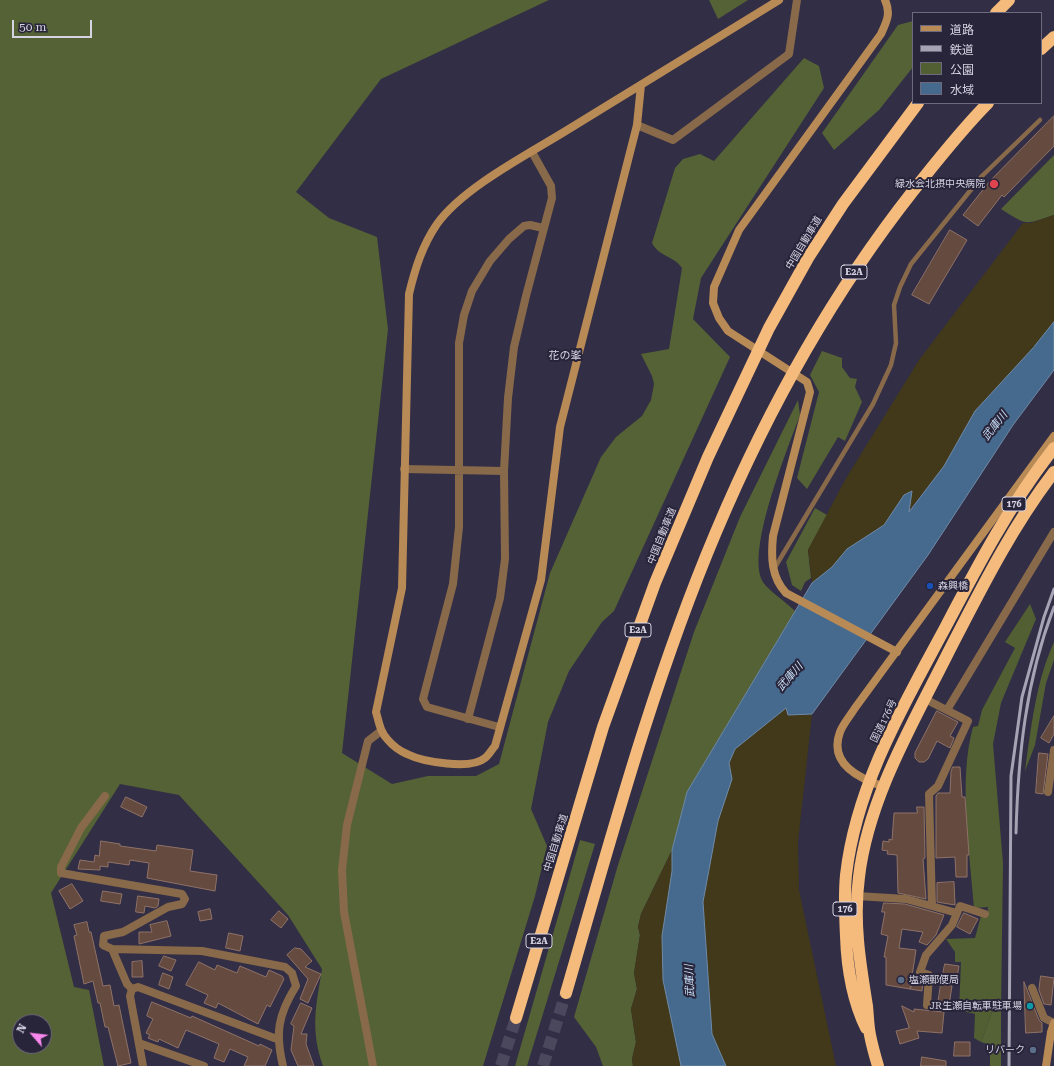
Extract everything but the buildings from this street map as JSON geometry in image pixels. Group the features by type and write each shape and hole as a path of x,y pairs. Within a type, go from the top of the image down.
{"highway":[{"path":"997,12 1009,0"},
{"path":"1042,48 1054,37"},
{"name":"中国自動車道","path":"516,1018 603,727 634,639 682,517 732,404 769,328 808,258 847,197 917,104"},
{"name":"E2A","path":"566,993 623,796 661,677 716,532 748,460 818,330 855,270 936,162 987,104"},
{"name":"国道176号","path":"870,1034 857,1009 849,976 845,915 846,875 853,834 869,782 882,750 923,668 979,563 1014,503 1054,448"},
{"name":"国道176号","path":"878,1066 870,1034 858,948 856,916 859,877 867,838 898,753 925,699 1015,529 1054,472"}],"street":[{"path":"641,85 637,125 560,427 541,580 499,727 495,746 485,758 470,764 454,764 427,760 409,755 397,748 381,731 376,712 402,588 409,294 418,258 437,224 457,204 479,186 532,152 778,0"},
{"path":"637,125 673,140 789,54 797,0"},
{"path":"885,0 889,9 888,19 881,34 739,230 721,267 714,287 713,302 718,318 728,331 807,382 810,392 773,536 771,554 779,586 786,593 882,643 896,652"},
{"path":"468,719 500,598 505,559 504,471 508,398 514,347 543,228 552,198 551,186 532,152"},
{"path":"499,727 427,707 423,699 453,584 459,527 459,343 464,315 472,291 490,261 509,239 524,226 530,225 543,228"},
{"path":"885,787 869,782 852,772 844,764 839,756 837,741 840,732 855,708 1054,436"},
{"path":"1034,463 1054,481"},
{"path":"404,469 504,471"},
{"path":"947,710 1054,532"},
{"path":"925,699 968,720 938,786 929,794 932,906"},
{"path":"373,1066 344,912 342,870 347,825 368,741 381,731"},
{"path":"1048,792 1054,750"},
{"path":"105,796 81,828 61,866 60,873 182,894 185,899 182,904 168,907 123,932 104,936 103,945 112,949 202,951 285,967 292,974 296,986 288,999 281,1018 277,1039 282,1066"},
{"path":"857,896 906,898 957,913"},
{"path":"927,1005 929,975 920,972 926,954 952,925 960,906 986,914"},
{"path":"112,949 127,984 132,989"},
{"path":"132,989 138,987 277,1039"},
{"path":"1032,988 1044,1018 1054,1023 1046,1066"},
{"path":"132,989 130,996 143,1066"},
{"path":"139,1043 204,1066"}],"lane":[{"path":"774,570 873,404 891,365 896,343 894,305 900,287 911,264 982,176 1040,120"}],"green space":[{"path":"0,0 549,0 381,79 296,192 329,218 377,237 388,329 342,753 392,784 428,776 476,776 499,764 550,573 601,457 616,437 642,416 651,400 654,384 652,376 641,354 669,349 682,268 675,261 658,251 652,243 675,168 683,159 700,154 714,161 804,58 819,66 824,88 701,278 693,319 730,357 614,611 602,622 569,671 548,722 531,809 547,846 535,896 483,1066 323,1066 315,1029 316,1006 322,969 288,915 179,795 120,784 51,893 74,987 89,990 104,1066 0,1066"},
{"path":"709,0 748,0 718,19"},
{"path":"912,21 912,68 879,110 834,150 822,133 898,25"},
{"path":"1054,155 1054,215 1037,221 1026,222 1016,219 1001,209"},
{"path":"822,351 842,358 842,367 850,378 857,379 855,387 862,402 845,441 838,437 807,489 797,478 819,392 810,375"},
{"path":"798,400 800,415 770,500 760,548 759,568 765,585 795,611 687,792 672,850 641,914 638,927 640,935 634,973 637,989 631,1009 636,1042 632,1059 633,1066 603,1066 596,1047 574,1017 618,865 694,632 740,517"},
{"path":"815,508 827,515 808,550 811,578 805,582 801,591 792,585 786,562"},
{"path":"1030,604 1036,619 1001,703 993,744 1003,863 1001,1012 992,1012 981,1042 974,1038 975,1014 959,1010 961,962 955,962 955,952 946,939 975,938 981,916 987,917 988,907 974,908 966,817 966,770 969,748 973,727 978,726 982,710 1015,648 1005,642"},
{"path":"1054,642 1054,660 1046,683 1035,745 1025,771 1038,689"},
{"path":"580,840 595,844 527,1066 515,1066"},
{"path":"992,1012 1001,1012 1001,1066 990,1066 990,1045 981,1042"}],"sand":[{"path":"1054,215 1054,322 1033,348 975,411 944,466 908,512 912,492 904,495 884,525 847,549 832,567 812,583 808,550 845,480 919,360 1023,223 1031,223"},
{"path":"786,708 789,715 812,714 798,842 799,890 836,1066 726,1066 712,1034 703,902 718,821 732,779 729,763 735,749"},
{"path":"672,850 681,1066 633,1066 632,1059 636,1042 631,1009 637,989 634,973 640,935 638,927 641,914"}],"water":[{"name":"武庫川","path":"1054,322 1054,370 1013,425 928,555 812,714 788,715 786,708 735,749 729,763 732,779 718,821 703,902 712,1034 726,1066 681,1066 663,980 662,936 672,871 672,850 687,792 812,583 832,567 847,549 884,525 904,495 912,491 909,512 944,466 975,411 1033,348"}],"tunnel":[{"path":"543,1066 566,993"},
{"path":"501,1066 516,1018"}],"railway":[{"path":"1009,1066 1011,776 1022,697 1044,617 1054,589"},
{"path":"1016,833 1019,775 1025,718 1030,690 1044,634 1054,607"}],"place":[{"name":"緑水会北摂中央病院","path":"994,184"},
{"name":"森興橋","path":"930,586"},
{"name":"塩瀬郵便局","path":"901,980"},
{"name":"JR生瀬自転車駐車場","path":"1030,1006"},
{"name":"リパーク","path":"1033,1050"}],"district":[{"name":"花の峯","path":"565,356"}]}
